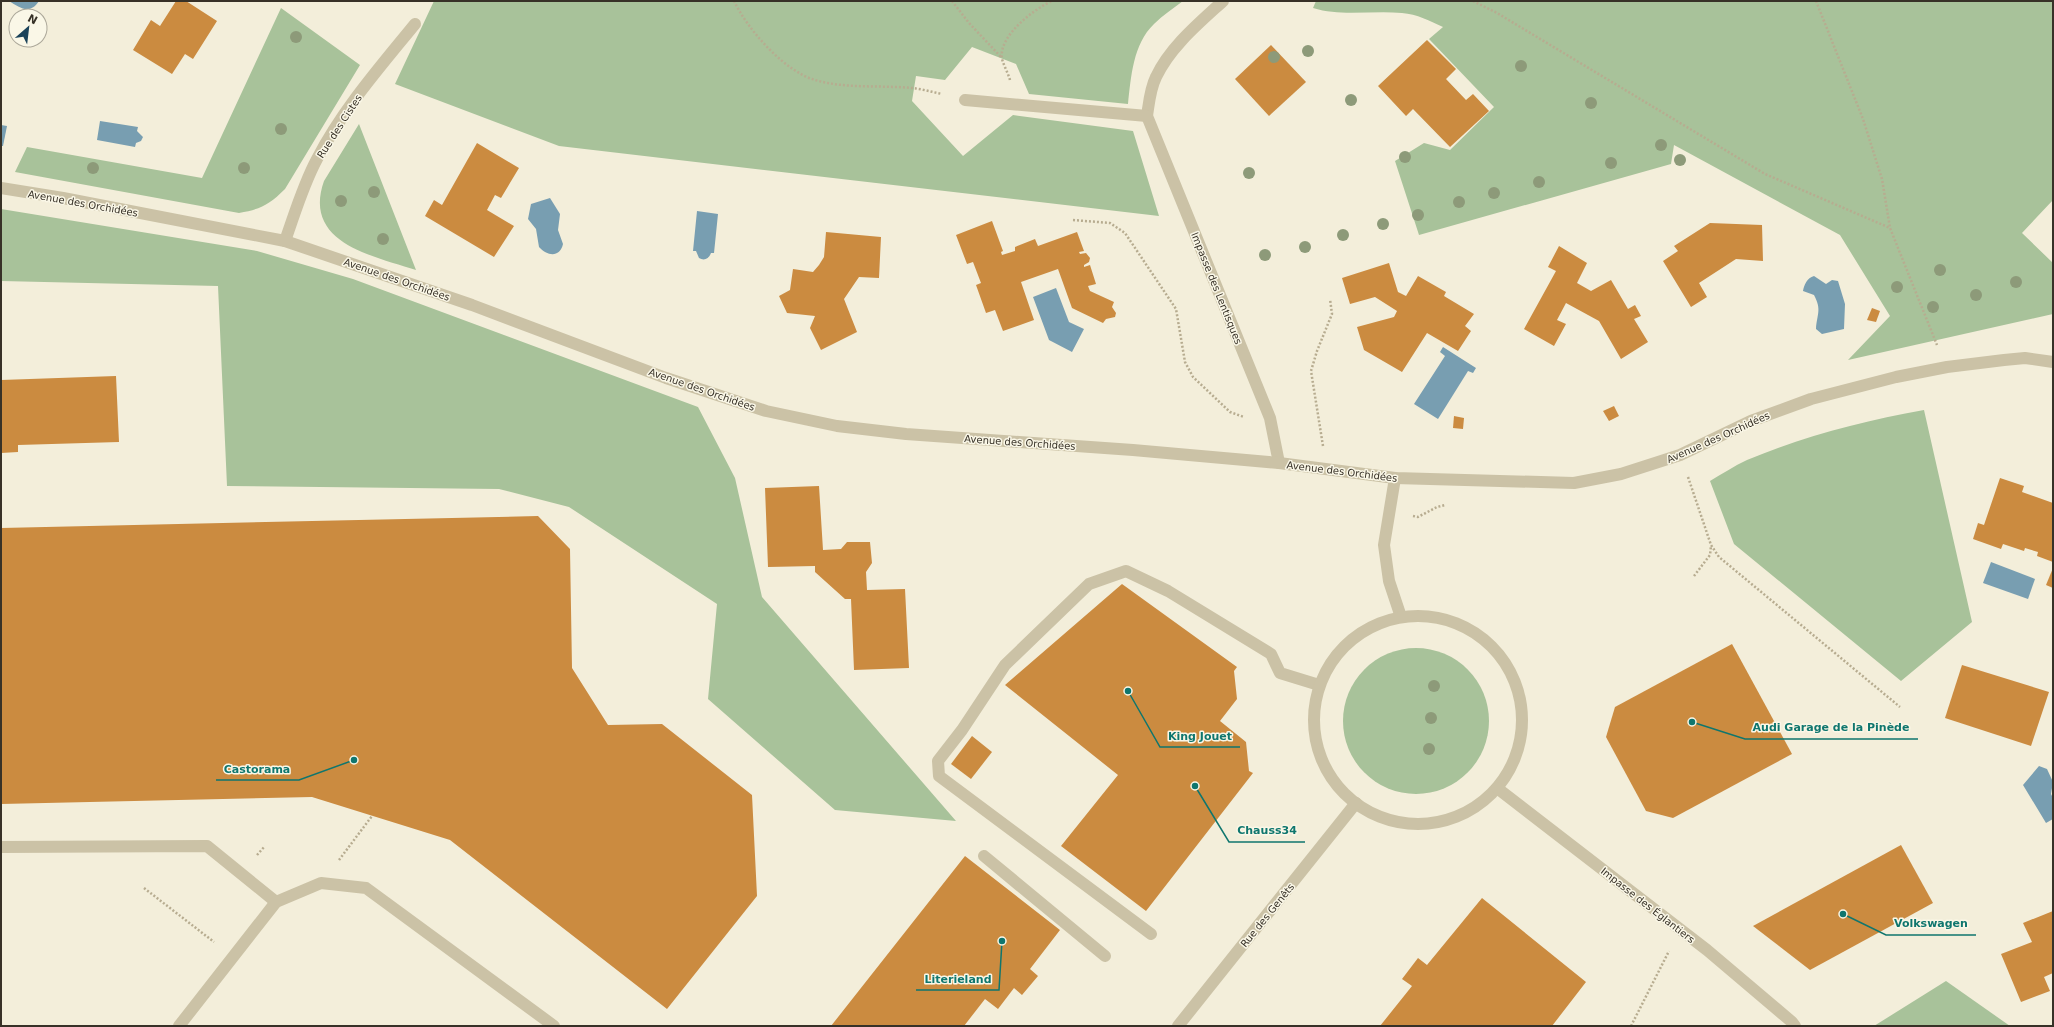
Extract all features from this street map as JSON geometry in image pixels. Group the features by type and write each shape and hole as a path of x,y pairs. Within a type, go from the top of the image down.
{"street":[{"path":"965,100 1147,116 1150,96 1156,77 1168,58 1179,44 1223,1"},
{"name":"Rue des Cistes","path":"285,241 307,180 328,139 347,109 415,24"},
{"name":"Impasse des Lentisques","path":"1147,116 1270,418 1279,463"},
{"name":"Avenue des Orchidées","path":"1,188 70,199 285,241 472,305 666,378 766,411 836,426 906,434 1132,450 1279,463 1395,478 1574,484 1621,474 1680,455 1751,421 1811,399 1896,377 1947,367 2025,358 2053,362"},
{"path":"1395,478 1384,545 1389,581 1401,617"},
{"path":"1151,934 939,776 938,761 962,730 1005,665 1089,584 1126,571 1168,591 1271,654 1280,673 1319,685"},
{"path":"1428,616 1443,618 1462,626 1481,637 1491,646 1508,669 1517,688 1522,709 1522,730 1517,750 1509,770 1497,788 1483,801 1466,812 1448,819 1430,823 1410,824 1391,820 1373,814 1356,803 1338,787 1324,766 1316,743 1313,719 1319,685 1321,678 1338,652 1356,636 1377,624 1401,617 1428,616"},
{"name":"Impasse des Églantiers","path":"1497,788 1681,930 1786,1016 1795,1026"},
{"name":"Rue des Genêts","path":"1178,1026 1356,803"},
{"path":"1,847 207,846 276,902"},
{"path":"984,856 1105,956"},
{"path":"179,1026 276,902 321,883 366,888 554,1026"}],"path":[{"path":"734,1 738,10 765,45 796,70 814,80 833,84 914,88 965,100"},
{"path":"952,1 969,23 1002,58 1016,96 1030,105"},
{"path":"1002,58 1006,42 1019,25 1038,7 1052,1"},
{"path":"1473,1 1496,13 1765,174 1890,228"},
{"path":"1816,1 1863,119 1882,179 1890,228 1947,367"},
{"path":"1073,220 1110,223 1125,233 1176,309 1185,362 1193,377 1230,412 1248,419 1270,418"},
{"path":"1326,468 1318,411 1310,371 1332,314 1330,299"},
{"path":"1680,455 1711,545 1718,557 1900,707"},
{"path":"1694,576 1710,554 1711,545"},
{"path":"1631,1026 1681,930"}],"green space":[{"path":"434,1 1183,1 1154,24 1142,41 1134,61 1128,104 1029,94 1016,64 972,47 945,80 916,76 912,101 963,156 1013,115 1133,131 1159,216 559,146 395,84"},
{"path":"1316,1 2053,1 2053,200 2022,233 2053,263 2053,314 1848,360 1890,316 1840,235 1674,145 1671,164 1419,235 1395,161 1424,143 1450,150 1494,107 1429,39 1443,27 1423,18 1408,14 1391,12 1346,13 1324,11 1313,8"},
{"path":"281,8 360,65 285,189 269,203 253,210 239,213 15,172 27,147 202,178"},
{"path":"359,124 416,270 380,259 346,244 332,233 323,219 320,202 324,181"},
{"path":"1,209 257,251 353,279 698,407 735,478 762,597 956,821 835,810 708,699 717,604 569,507 499,489 227,486 218,286 1,281"},
{"path":"1924,410 1972,622 1901,681 1734,544 1710,481 1733,467 1768,451 1856,424"},
{"path":"1409,648 1423,648 1451,656 1463,664 1473,674 1484,693 1488,707 1488,735 1481,756 1473,768 1463,778 1444,789 1423,794 1409,794 1381,786 1369,778 1359,768 1348,749 1343,728 1343,714 1351,686 1359,674 1369,664 1388,653"},
{"path":"1946,981 2010,1026 1874,1026"}],"water":[{"path":"9,1 39,1 32,8 21,8"},
{"path":"100,121 138,127 137,131 143,137 141,141 136,143 135,147 97,140"},
{"path":"1,125 7,126 3,146 1,146"},
{"path":"550,198 560,214 558,230 563,244 559,252 553,254 549,254 539,247 536,229 528,219 531,204"},
{"path":"697,211 718,214 714,253 711,253 708,258 704,259 699,258 696,251 693,251"},
{"path":"1814,276 1826,284 1832,280 1838,281 1845,304 1844,329 1822,334 1816,329 1818,305 1814,295 1803,291 1806,282 1809,278"},
{"path":"1056,288 1069,322 1084,329 1072,352 1049,340 1033,297"},
{"path":"1443,347 1476,368 1473,373 1468,371 1438,419 1414,404 1445,356 1440,352"},
{"path":"1991,562 2035,579 2028,599 1983,583"},
{"path":"2039,766 2047,769 2053,782 2051,794 2053,798 2053,819 2046,823 2023,785"}],"building":[{"path":"176,1 186,1 217,21 193,59 185,54 172,74 133,50 151,20 160,26"},
{"path":"1427,40 1456,69 1446,79 1466,100 1473,94 1489,111 1450,147 1413,109 1406,116 1378,86"},
{"path":"1271,45 1306,82 1269,116 1235,79"},
{"path":"477,143 519,168 501,198 495,195 487,210 514,226 494,257 425,216 434,200 442,205"},
{"path":"992,221 1003,251 1001,252 1002,255 1015,251 1015,247 1035,239 1038,246 1077,232 1084,251 1079,252 1080,254 1086,253 1090,258 1089,262 1084,265 1084,267 1090,265 1096,284 1088,286 1090,291 1114,302 1112,307 1116,313 1115,317 1106,319 1103,323 1072,308 1058,269 1021,282 1034,320 1003,331 995,310 986,313 976,285 981,283 973,262 967,264 956,235"},
{"path":"1710,223 1762,225 1763,261 1736,259 1699,283 1707,297 1691,307 1663,261 1678,251 1674,246"},
{"path":"826,232 881,237 879,278 859,277 844,299 857,332 821,350 810,328 815,316 787,313 779,296 790,290 793,269 813,272 819,265 824,257"},
{"path":"1559,246 1587,263 1577,283 1591,291 1611,280 1628,309 1635,305 1641,316 1634,319 1648,342 1621,359 1599,321 1566,303 1557,320 1566,324 1554,346 1524,329 1556,271 1548,267"},
{"path":"1389,263 1398,292 1406,296 1418,276 1446,292 1444,296 1474,314 1465,326 1471,331 1458,351 1427,333 1402,372 1364,350 1357,327 1394,317 1397,311 1375,297 1350,304 1342,278"},
{"path":"1872,308 1880,311 1876,322 1867,320"},
{"path":"116,376 119,442 18,445 18,452 1,453 1,380"},
{"path":"1614,406 1619,416 1609,421 1603,411"},
{"path":"1454,416 1464,418 1463,429 1453,428"},
{"path":"2000,478 2024,486 2022,492 2053,503 2053,562 2037,556 2038,552 2025,548 2024,551 2003,544 2001,549 1973,539 1978,523 1984,525"},
{"path":"819,486 823,550 841,549 847,542 870,542 872,563 866,572 867,590 905,589 909,668 854,670 851,599 845,599 815,572 815,566 768,567 765,488"},
{"path":"538,516 570,549 572,668 608,725 662,724 752,795 757,896 667,1009 450,840 312,797 1,804 1,528"},
{"path":"2053,568 2053,588 2046,585"},
{"path":"1122,584 1237,667 1234,671 1237,699 1220,721 1246,742 1249,771 1253,773 1146,911 1061,846 1118,775 1005,685"},
{"path":"1732,644 1792,754 1673,818 1646,811 1606,737 1615,707"},
{"path":"1962,665 2049,692 2031,746 1945,718"},
{"path":"972,736 992,752 971,779 951,764"},
{"path":"1901,845 1933,903 1810,970 1753,926"},
{"path":"965,856 1060,930 1030,969 1038,976 1022,995 1014,988 998,1009 985,999 964,1026 831,1026"},
{"path":"1482,898 1586,982 1552,1026 1380,1026 1412,986 1402,979 1418,958 1427,965"},
{"path":"2053,911 2053,973 2044,977 2050,991 2021,1002 2001,954 2032,942 2023,923"}],"place":[{"name":"King Jouet","path":"1128,691"},
{"name":"Audi Garage de la Pinède","path":"1692,722"},
{"name":"Castorama","path":"354,760"},
{"name":"Chauss34","path":"1195,786"},
{"name":"Volkswagen","path":"1843,914"},
{"name":"Literieland","path":"1002,941"}]}
